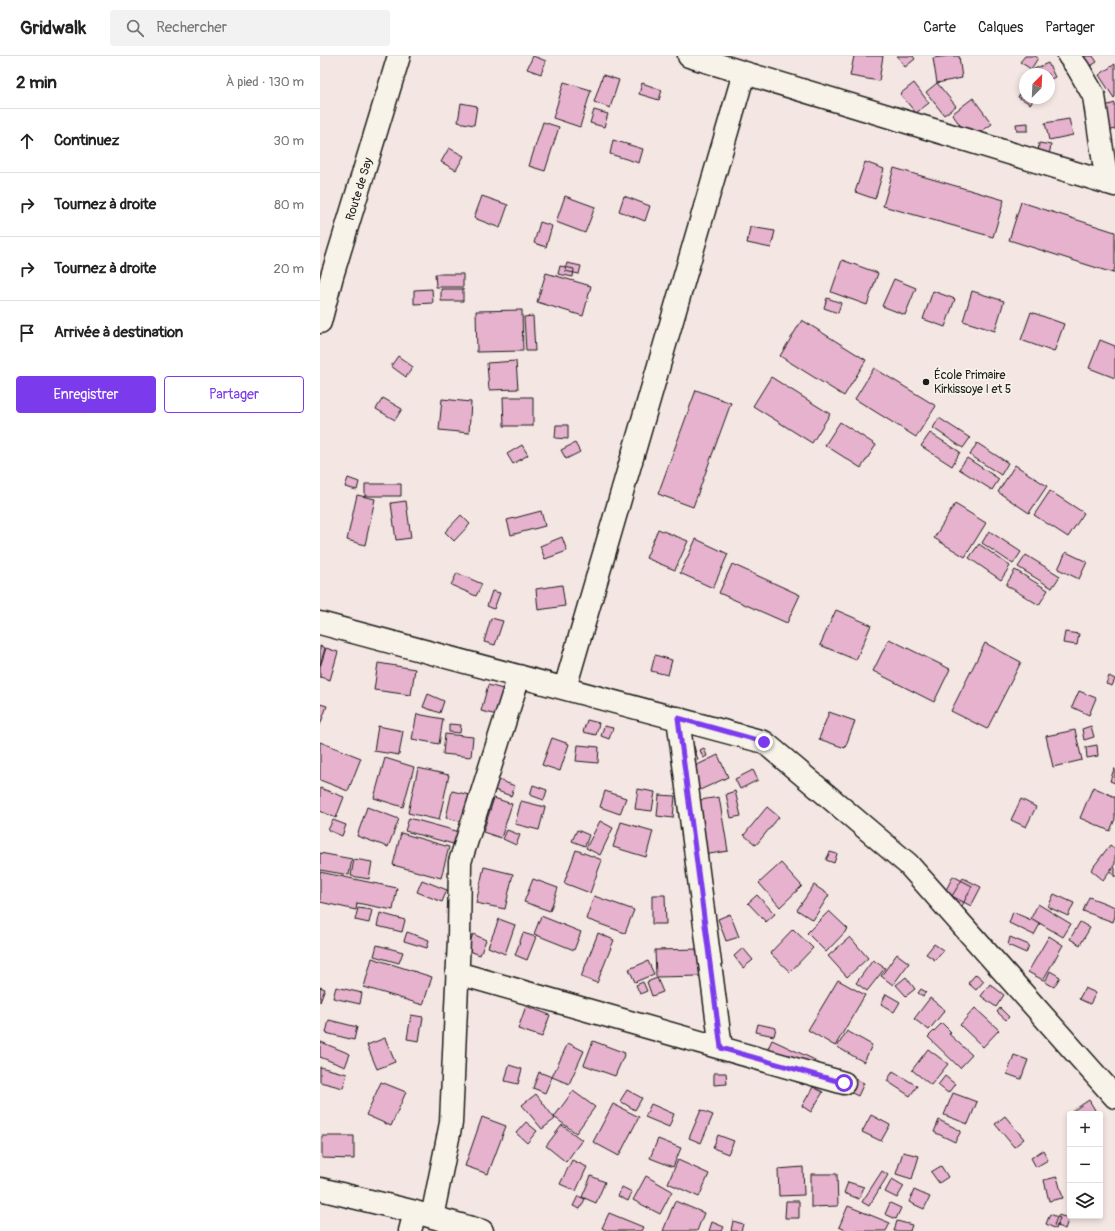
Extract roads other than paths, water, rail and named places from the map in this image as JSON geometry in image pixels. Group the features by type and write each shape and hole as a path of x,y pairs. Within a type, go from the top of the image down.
{"street":[{"name":"Route de Say","path":"320,322 326,275 399,56"},
{"path":"689,56 1111,184 1094,96 1078,68 1069,56"},
{"path":"565,688 744,73"},
{"path":"320,623 764,742 908,864 1115,1097"},
{"path":"419,1220 451,1122 460,862 520,676"},
{"path":"678,718 721,1048"},
{"path":"457,973 844,1083"},
{"path":"320,1188 419,1220 482,1231"}],"place":[{"name":"École Primaire Kirkissoye I et 5","path":"926,382"}]}
